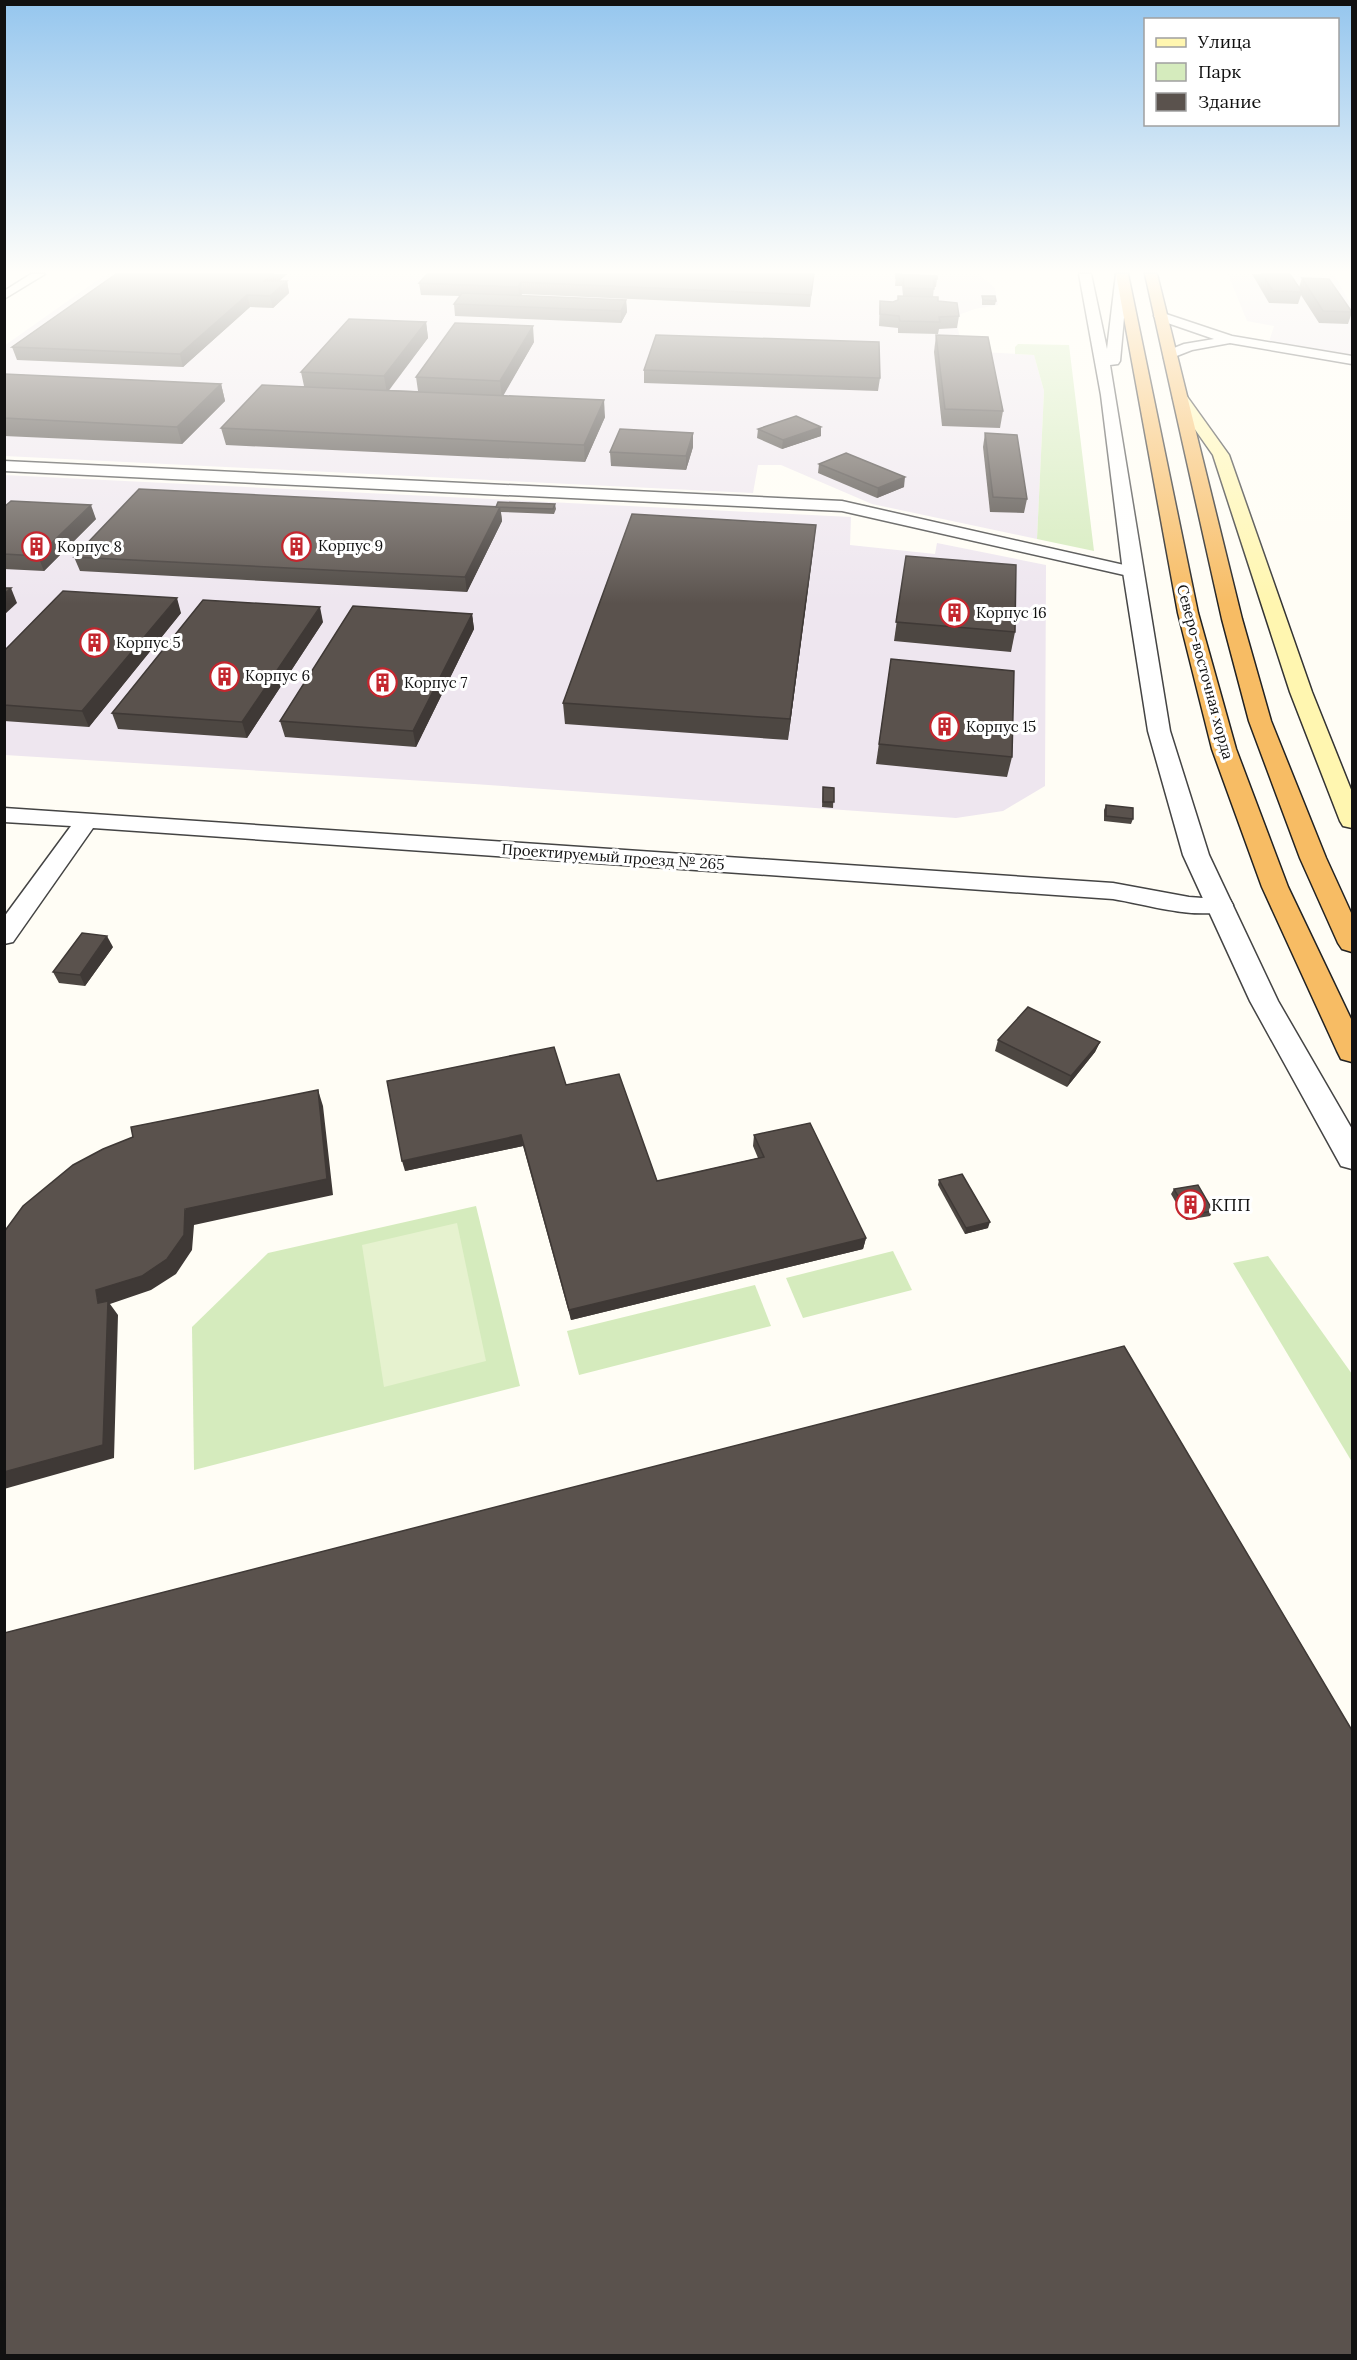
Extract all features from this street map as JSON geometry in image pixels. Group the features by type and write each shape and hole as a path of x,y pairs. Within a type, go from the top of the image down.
{"highway":[{"name":"Северо-восточная хорда","path":"1143,384 1188,613 1224,749 1275,887 1353,1051"},
{"path":"1176,384 1232,619 1260,721 1313,858 1353,943"}],"main road":[{"path":"1180,398 1221,455 1301,692 1353,821"}],"street":[{"path":"1107,384 1133,572 1159,731 1196,855 1264,1001 1353,1157"},
{"path":"1109,395 1110,384"},
{"path":"4,466 842,506 1133,572"},
{"name":"Проектируемый проезд № 265","path":"4,815 1101,890 1189,905 1221,905"},
{"path":"4,936 87,820"}],"shaded area":[{"path":"4,384 1042,384 1044,391 1037,539 872,504 781,465 758,465 753,493 5,456"},
{"path":"4,475 851,517 850,545 935,554 937,543 1046,565 1045,786 1003,811 956,818 474,784 5,755"}],"green space":[{"path":"1042,384 1074,384 1094,551 1037,539 1044,391"},
{"path":"476,1206 520,1386 194,1470 192,1327 268,1253"},
{"path":"457,1223 486,1361 384,1387 362,1245"},
{"path":"893,1251 912,1290 803,1318 786,1278"},
{"path":"1268,1256 1352,1374 1352,1462 1233,1263"},
{"path":"755,1285 771,1326 579,1375 567,1331"}],"building":[{"path":"4,384 221,384 177,427 4,418"},
{"path":"942,384 998,384 1003,411 945,409"},
{"path":"262,385 604,400 584,445 221,428"},
{"path":"796,416 821,427 783,440 758,429"},
{"path":"620,429 693,433 686,456 610,452"},
{"path":"985,433 1017,435 1027,499 993,497"},
{"path":"846,453 905,477 878,488 819,464"},
{"name":"Корпус 9","path":"139,489 500,507 465,577 74,557"},
{"path":"11,501 91,505 38,556 4,554 4,507"},
{"path":"498,502 555,504 553,509 496,507"},
{"path":"632,514 816,525 790,719 563,703"},
{"name":"Корпус 16","path":"906,556 1016,565 1015,632 896,622"},
{"name":"Корпус 5","path":"63,591 177,598 82,711 4,705 4,651"},
{"name":"Корпус 6","path":"203,600 320,607 242,722 112,713"},
{"name":"Корпус 7","path":"353,606 472,614 413,731 280,721"},
{"name":"Корпус 15","path":"891,659 1014,671 1012,757 879,744"},
{"path":"823,787 834,788 834,802 823,802"},
{"path":"1106,805 1133,808 1133,819 1106,816"},
{"path":"82,933 107,936 80,975 53,972"},
{"path":"1028,1007 1100,1042 1071,1076 998,1040"},
{"path":"554,1047 566,1085 619,1074 657,1181 764,1157 754,1135 810,1123 866,1238 569,1310 521,1135 402,1161 387,1081"},
{"path":"318,1090 327,1179 185,1209 184,1235 167,1259 142,1276 96,1290 98,1303 108,1301 103,1445 4,1472 4,1232 23,1206 73,1165 103,1149 133,1137 131,1127"},
{"path":"962,1174 990,1222 966,1228 939,1180"},
{"name":"КПП","path":"1198,1185 1213,1211 1189,1215 1174,1189"},
{"path":"1124,1346 1353,1732 1353,2355 4,2355 4,1633"}],"place":[{"name":"Корпус 9","path":"297,546"},
{"name":"Корпус 8","path":"36,547"},
{"name":"Корпус 16","path":"955,613"},
{"name":"Корпус 5","path":"95,643"},
{"name":"Корпус 6","path":"224,676"},
{"name":"Корпус 7","path":"383,683"},
{"name":"Корпус 15","path":"945,727"},
{"name":"КПП","path":"1190,1205"}]}
